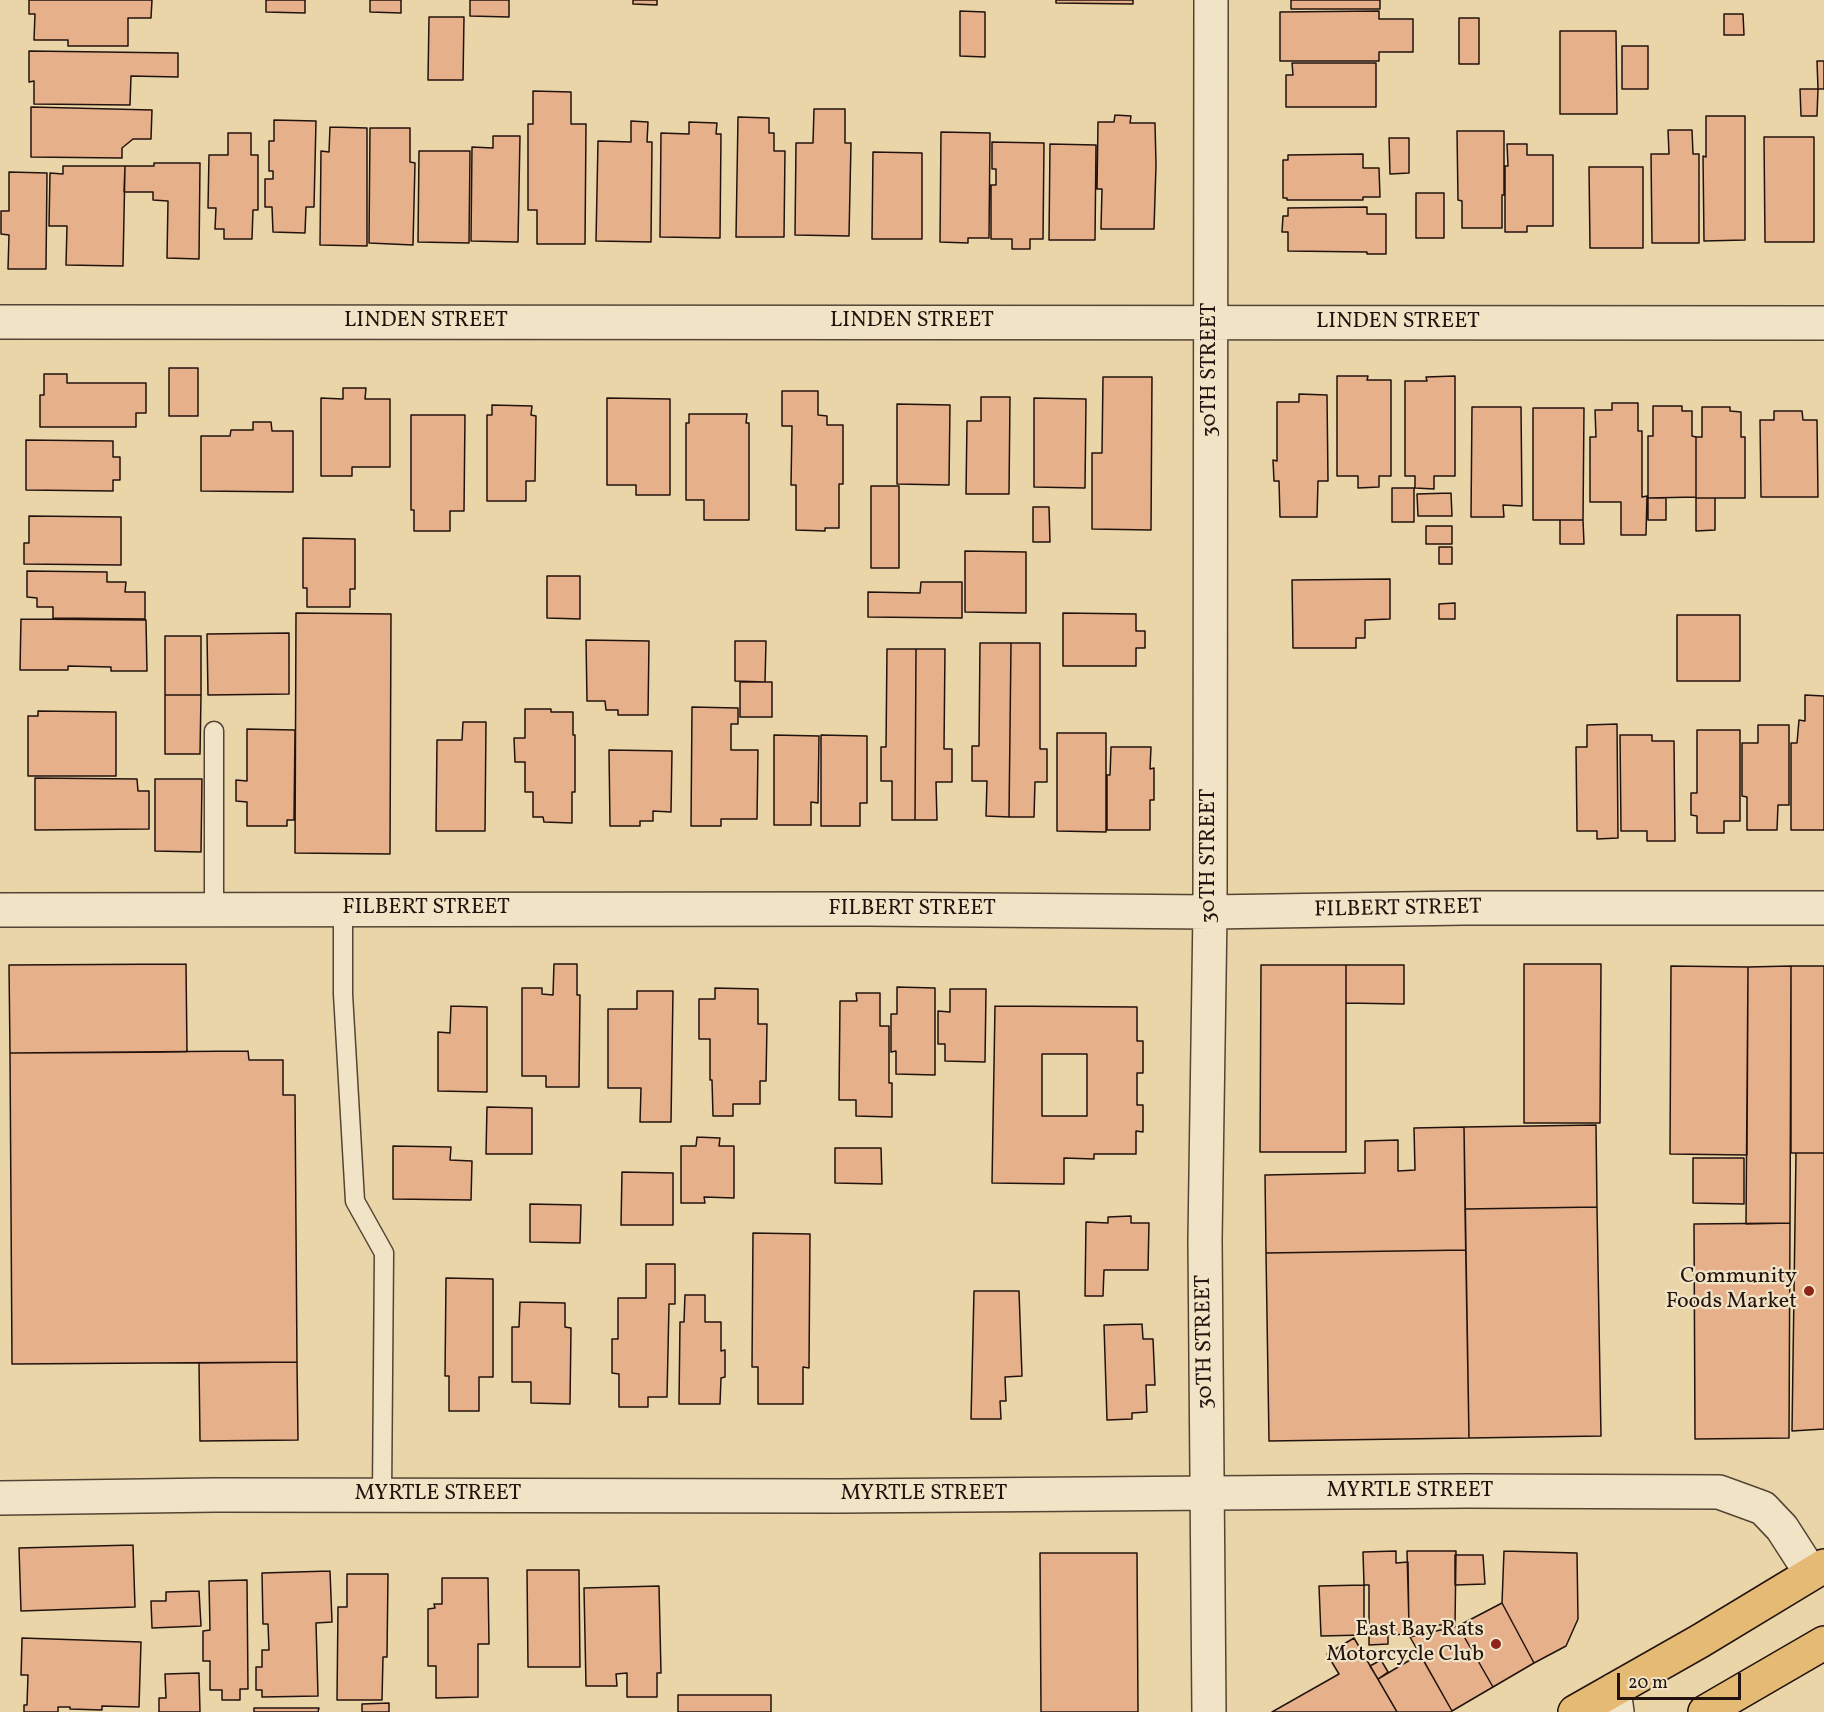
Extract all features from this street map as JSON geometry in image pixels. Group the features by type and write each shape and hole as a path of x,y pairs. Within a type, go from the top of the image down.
{"main road":[{"path":"1575,1712 1616,1701 1818,1570"},
{"path":"1705,1712 1824,1643"}],"street":[{"name":"30TH STREET","path":"1209,1712 1206,1240 1210,912 1211,0"},
{"name":"LINDEN STREET","path":"0,322 1824,323"},
{"name":"FILBERT STREET","path":"0,910 866,909 1210,912 1465,908 1824,908"},
{"name":"MYRTLE STREET","path":"0,1498 215,1495 839,1496 1208,1492 1719,1492 1763,1508 1818,1570"}],"lane":[{"path":"214,731 214,910"},
{"path":"344,910 343,994 355,1202 384,1253 382,1495"}],"building":[{"path":"29,0 152,0 151,18 128,18 128,46 68,46 68,40 34,40 35,14 29,14"},
{"path":"266,0 305,0 305,13 266,12"},
{"path":"370,0 401,0 401,13 370,12"},
{"path":"470,0 509,0 509,17 470,16"},
{"path":"633,0 657,0 657,5 633,4"},
{"path":"1056,0 1133,0 1133,4 1056,3"},
{"path":"1291,0 1380,0 1380,9 1291,9"},
{"path":"960,11 985,12 985,57 960,56"},
{"path":"1379,11 1379,19 1413,19 1413,52 1379,52 1379,61 1280,61 1280,12"},
{"path":"1724,14 1743,14 1744,35 1724,35"},
{"path":"429,17 464,17 463,80 428,80"},
{"path":"1459,18 1479,18 1479,64 1459,64"},
{"path":"1560,31 1616,31 1617,114 1560,114"},
{"path":"1622,46 1648,46 1648,89 1622,89"},
{"path":"29,51 178,53 178,77 131,76 130,105 34,104 34,81 29,82"},
{"path":"1817,61 1824,61 1824,89 1818,89"},
{"path":"1292,63 1376,63 1376,107 1286,107 1286,75 1293,75"},
{"path":"1800,89 1818,89 1817,116 1801,116"},
{"path":"533,91 571,92 571,124 586,124 585,244 537,244 537,210 528,210 528,124 533,124"},
{"path":"31,107 152,110 151,139 133,139 122,148 122,158 31,157"},
{"path":"814,109 845,109 845,143 851,143 849,236 795,235 796,143 813,143"},
{"path":"1115,115 1131,116 1130,123 1155,123 1154,229 1101,229 1102,189 1097,189 1098,122 1114,122"},
{"path":"1706,116 1745,116 1745,240 1704,241 1703,156 1706,157"},
{"path":"738,117 769,118 769,133 774,133 774,151 785,151 784,237 736,237"},
{"path":"274,120 316,121 314,207 306,207 305,233 273,232 272,207 265,207 265,179 273,179 273,171 269,171 269,141 274,141"},
{"path":"631,121 648,122 647,142 652,142 651,242 596,241 598,141 631,142"},
{"path":"689,122 717,123 716,134 721,134 720,238 660,237 661,133 689,134"},
{"path":"330,127 367,128 367,246 320,245 321,151 329,152"},
{"path":"370,128 410,128 410,162 415,163 413,245 369,243"},
{"path":"1668,130 1692,130 1693,154 1699,154 1699,243 1652,243 1651,154 1669,154"},
{"path":"1457,131 1504,131 1502,228 1462,228 1462,201 1458,200"},
{"path":"941,132 990,133 989,238 968,238 968,243 940,242"},
{"path":"228,133 251,133 251,155 258,155 258,210 253,210 252,239 224,239 224,229 215,229 216,208 208,208 209,155 228,155"},
{"path":"493,136 520,136 518,242 471,241 472,147 493,148"},
{"path":"1764,137 1814,137 1814,242 1765,242"},
{"path":"1389,138 1409,138 1409,173 1390,174"},
{"path":"992,142 1044,143 1043,239 1030,239 1030,249 1012,249 1012,239 991,239 991,185 996,185 996,169 992,169"},
{"path":"1050,144 1096,145 1095,240 1049,240"},
{"path":"1507,144 1527,144 1527,155 1553,155 1553,226 1527,226 1527,232 1505,232"},
{"path":"419,151 470,151 469,243 418,242"},
{"path":"873,152 922,153 922,239 872,239"},
{"path":"1363,154 1363,168 1379,168 1380,197 1363,197 1363,200 1287,200 1283,198 1283,160 1288,160 1288,155"},
{"path":"154,163 200,163 199,259 167,258 168,201 153,200 153,192 124,192 125,166 154,166"},
{"path":"63,166 125,166 123,266 66,265 67,226 49,226 50,173 63,174"},
{"path":"1589,167 1643,167 1643,248 1590,248"},
{"path":"9,172 47,173 46,269 8,269 9,235 1,234 1,211 9,211"},
{"path":"1416,193 1444,193 1444,238 1416,238"},
{"path":"1367,207 1367,214 1386,214 1386,254 1288,251 1288,232 1282,232 1283,216 1288,216 1288,208"},
{"path":"169,368 198,368 198,416 169,416"},
{"path":"44,374 67,374 67,383 146,383 146,413 136,413 136,427 40,427 40,395 44,395"},
{"path":"1337,376 1368,376 1367,380 1391,380 1391,476 1379,476 1379,487 1358,488 1358,476 1337,476"},
{"path":"1455,376 1455,476 1434,476 1434,489 1415,488 1415,476 1405,476 1405,381 1427,381 1426,377"},
{"path":"1103,377 1152,377 1151,530 1092,529 1092,453 1102,453"},
{"path":"343,388 366,388 365,399 390,399 390,467 352,467 352,476 321,476 321,398 343,399"},
{"path":"782,391 818,391 818,415 827,416 827,425 843,425 843,484 839,484 839,528 825,528 825,531 796,530 796,485 791,485 792,426 782,426"},
{"path":"1299,394 1327,395 1328,481 1318,481 1317,517 1280,517 1279,481 1274,481 1273,460 1277,461 1277,402 1299,402"},
{"path":"981,397 1010,397 1009,494 966,494 967,421 981,421"},
{"path":"607,398 670,399 670,495 636,495 636,485 607,485"},
{"path":"1034,398 1086,399 1085,488 1034,487"},
{"path":"1612,403 1638,403 1638,431 1642,431 1642,497 1647,496 1646,535 1621,535 1621,502 1590,502 1590,437 1596,437 1595,410 1612,410"},
{"path":"897,404 950,405 949,485 897,484"},
{"path":"492,405 532,406 531,415 536,416 535,481 526,481 526,501 487,501 487,415 492,415"},
{"path":"1653,406 1682,406 1682,411 1692,411 1692,436 1696,437 1696,497 1648,498 1648,436 1653,436"},
{"path":"1472,407 1521,407 1522,506 1503,505 1504,517 1471,517"},
{"path":"1702,407 1730,407 1730,411 1741,412 1741,437 1745,437 1745,498 1696,498 1696,437 1702,437"},
{"path":"1533,408 1584,408 1583,520 1533,520"},
{"path":"1774,411 1802,411 1803,420 1817,420 1818,497 1761,497 1760,420 1774,420"},
{"path":"689,414 747,414 746,423 749,423 749,520 704,520 704,500 686,500 686,423 689,423"},
{"path":"411,415 465,415 464,511 450,511 450,531 414,531 414,510 411,510"},
{"path":"253,422 271,422 272,431 293,431 293,492 201,491 201,436 230,436 231,430 253,430"},
{"path":"26,440 113,441 113,457 120,457 120,480 113,480 113,491 26,490"},
{"path":"871,486 899,486 899,568 871,568"},
{"path":"1392,488 1414,488 1414,522 1392,522"},
{"path":"1451,493 1452,516 1418,516 1417,494"},
{"path":"1648,498 1666,498 1666,520 1648,520"},
{"path":"1696,498 1715,498 1715,530 1696,531"},
{"path":"1033,507 1049,507 1050,542 1033,542"},
{"path":"29,516 121,517 121,565 24,564 24,543 29,543"},
{"path":"1560,520 1583,520 1584,544 1560,544"},
{"path":"1426,526 1452,526 1452,544 1426,544"},
{"path":"303,538 355,539 355,589 350,589 350,607 307,607 307,588 303,588"},
{"path":"1439,547 1452,547 1452,564 1439,564"},
{"path":"965,551 1026,552 1026,613 965,612"},
{"path":"27,571 107,572 107,582 126,582 125,592 145,592 145,619 53,618 53,607 37,607 37,598 27,597"},
{"path":"547,576 580,576 580,619 547,618"},
{"path":"1390,579 1390,619 1365,620 1365,638 1356,638 1356,648 1293,648 1292,580"},
{"path":"921,582 962,582 962,618 868,617 868,592 920,593"},
{"path":"1455,603 1455,619 1439,619 1439,604"},
{"path":"296,613 391,614 390,854 295,853"},
{"path":"1063,613 1136,614 1136,631 1145,631 1145,648 1136,648 1136,666 1063,666"},
{"path":"1677,615 1740,615 1740,681 1677,681"},
{"path":"21,619 146,620 147,671 111,671 111,667 68,666 68,670 20,670"},
{"path":"289,633 289,694 208,695 207,634"},
{"path":"165,636 201,636 201,695 165,695"},
{"path":"586,640 649,641 648,715 618,715 618,710 606,710 605,701 587,701"},
{"path":"735,641 766,641 765,682 735,681"},
{"path":"980,643 1011,643 1009,817 986,816 987,781 972,781 972,746 979,746"},
{"path":"1011,643 1040,643 1040,749 1047,749 1047,782 1035,782 1034,817 1009,817"},
{"path":"887,649 916,649 915,820 892,820 892,781 881,781 881,747 886,747"},
{"path":"916,649 945,649 944,749 952,749 952,782 936,782 937,820 915,820"},
{"path":"740,682 772,682 772,717 740,717"},
{"path":"165,695 201,695 200,754 165,754"},
{"path":"1805,695 1824,696 1824,830 1791,830 1791,743 1797,743 1799,720 1805,721"},
{"path":"692,707 738,708 738,724 731,724 731,750 758,750 757,819 721,819 721,826 691,826"},
{"path":"525,709 573,712 575,792 572,792 572,823 544,822 543,817 533,817 533,792 525,792 525,762 515,762 514,738 525,738"},
{"path":"38,711 116,712 116,776 28,776 28,716 38,716"},
{"path":"463,722 486,722 485,831 436,831 437,740 462,740"},
{"path":"1617,724 1618,838 1597,839 1597,831 1577,831 1576,747 1587,747 1587,725"},
{"path":"1758,725 1789,725 1789,805 1778,805 1777,830 1747,830 1747,797 1742,796 1742,743 1758,743"},
{"path":"247,729 295,730 294,820 287,820 287,826 247,826 247,802 236,801 236,780 247,781"},
{"path":"1697,730 1740,730 1740,821 1724,821 1724,833 1697,833 1697,816 1691,815 1691,793 1697,793"},
{"path":"1057,733 1106,733 1106,832 1057,831"},
{"path":"774,735 819,736 818,803 811,802 811,825 774,825"},
{"path":"821,735 867,736 867,803 860,803 860,826 821,826"},
{"path":"1620,735 1652,735 1652,741 1674,741 1675,841 1647,841 1647,831 1621,831"},
{"path":"1111,747 1151,747 1150,769 1154,768 1154,800 1150,800 1150,830 1107,830 1107,775 1110,775"},
{"path":"609,750 672,751 671,812 653,811 653,821 640,821 640,826 610,826"},
{"path":"35,778 137,779 138,791 149,791 149,829 35,830"},
{"path":"155,779 202,779 201,852 155,851"},
{"path":"186,964 187,1052 10,1053 9,965"},
{"path":"554,964 577,964 577,995 580,995 579,1087 546,1087 546,1076 522,1076 522,988 542,988 542,994 553,995"},
{"path":"1524,964 1601,964 1600,1123 1524,1123"},
{"path":"1261,965 1346,965 1346,1152 1260,1152"},
{"path":"1346,965 1404,965 1404,1004 1346,1003"},
{"path":"1671,966 1748,967 1747,1155 1670,1154"},
{"path":"1791,966 1824,966 1824,1153 1791,1153"},
{"path":"1791,966 1790,1223 1746,1224 1748,967"},
{"path":"897,987 935,988 935,1075 896,1074 896,1051 891,1052 891,1014 897,1014"},
{"path":"715,988 758,989 758,1024 767,1024 766,1081 760,1081 760,1104 733,1104 733,1116 713,1116 710,1039 699,1039 699,999 715,999"},
{"path":"950,989 986,989 985,1062 945,1061 945,1044 938,1044 938,1011 950,1012"},
{"path":"637,991 673,991 671,1122 640,1122 641,1088 608,1088 608,1009 637,1009"},
{"path":"856,993 880,993 880,1026 889,1026 889,1083 892,1083 892,1117 856,1116 856,1100 839,1100 840,1001 857,1001"},
{"path":"451,1006 487,1007 487,1092 438,1091 438,1032 450,1033"},
{"path":"995,1006 1137,1007 1137,1041 1143,1041 1143,1073 1137,1073 1137,1105 1143,1105 1143,1132 1136,1131 1136,1154 1094,1154 1094,1159 1064,1158 1064,1184 992,1183","holes":["1042,1054 1087,1054 1087,1116 1042,1116"]},
{"path":"248,1051 249,1060 283,1060 283,1095 295,1095 297,1362 12,1364 10,1053"},
{"path":"487,1107 532,1108 532,1154 486,1154"},
{"path":"1596,1125 1597,1207 1465,1209 1464,1127"},
{"path":"1464,1127 1466,1250 1266,1253 1265,1175 1365,1173 1365,1141 1398,1140 1398,1171 1415,1170 1414,1128"},
{"path":"697,1137 720,1138 719,1146 734,1146 734,1198 704,1197 705,1203 681,1203 681,1146 696,1146"},
{"path":"393,1146 451,1147 450,1160 472,1161 471,1200 393,1199"},
{"path":"835,1148 881,1148 882,1184 835,1183"},
{"name":"Community Foods Market","path":"1796,1153 1824,1153 1824,1429 1792,1431"},
{"path":"1693,1158 1744,1158 1744,1204 1693,1203"},
{"path":"622,1172 673,1173 673,1225 621,1225"},
{"path":"530,1204 581,1205 580,1243 530,1242"},
{"path":"1597,1207 1601,1436 1469,1438 1465,1209"},
{"path":"1131,1216 1131,1223 1149,1223 1148,1270 1104,1270 1103,1296 1085,1296 1086,1222 1108,1223 1108,1217"},
{"path":"1790,1223 1789,1438 1695,1439 1694,1224"},
{"path":"753,1233 810,1234 809,1368 803,1367 803,1404 758,1404 758,1367 752,1367"},
{"path":"1466,1250 1469,1438 1269,1441 1266,1253"},
{"path":"646,1264 675,1264 675,1304 669,1304 667,1397 648,1397 648,1407 619,1407 619,1374 612,1373 612,1339 618,1339 618,1298 646,1298"},
{"path":"446,1278 493,1279 493,1377 479,1377 479,1411 449,1411 449,1376 445,1376"},
{"path":"974,1291 1019,1291 1022,1376 1005,1377 1006,1401 1000,1401 1001,1419 971,1419"},
{"path":"685,1295 705,1295 705,1322 721,1322 721,1351 725,1350 725,1377 721,1378 720,1404 679,1404 680,1322 684,1322"},
{"path":"520,1302 565,1303 565,1327 571,1328 570,1404 531,1403 531,1382 512,1382 512,1327 519,1327"},
{"path":"1142,1324 1143,1339 1153,1339 1155,1385 1146,1385 1147,1412 1132,1413 1132,1419 1107,1420 1104,1325"},
{"path":"297,1362 298,1440 200,1441 199,1363"},
{"path":"133,1545 135,1607 21,1611 19,1548"},
{"path":"1396,1551 1396,1563 1408,1562 1409,1634 1388,1635 1388,1644 1369,1645 1369,1585 1364,1585 1363,1552"},
{"path":"1407,1551 1456,1551 1455,1625 1409,1625"},
{"path":"1504,1551 1577,1553 1578,1619 1566,1646 1534,1663 1502,1603"},
{"path":"1040,1553 1137,1553 1138,1712 1041,1712"},
{"path":"1455,1555 1483,1555 1485,1584 1455,1585"},
{"path":"527,1570 579,1570 580,1667 528,1667"},
{"path":"330,1571 332,1622 316,1623 318,1696 262,1697 262,1690 256,1690 256,1667 262,1667 262,1650 269,1650 268,1624 263,1624 262,1573"},
{"path":"347,1574 388,1574 387,1657 383,1657 382,1700 337,1700 338,1607 347,1607"},
{"path":"442,1578 488,1578 489,1644 478,1644 478,1697 436,1698 436,1666 428,1666 428,1609 435,1608 434,1604 442,1604"},
{"path":"247,1580 248,1689 240,1689 240,1700 222,1700 222,1690 210,1690 210,1661 203,1661 203,1631 210,1630 209,1581"},
{"path":"1364,1585 1364,1635 1321,1636 1319,1586"},
{"path":"659,1586 661,1673 657,1673 657,1697 627,1697 627,1673 616,1674 617,1686 586,1686 584,1588"},
{"path":"199,1591 201,1626 152,1628 151,1601 166,1601 166,1592"},
{"name":"East Bay Rats Motorcycle Club","path":"1502,1603 1534,1663 1493,1687 1458,1626"},
{"path":"1458,1626 1493,1687 1452,1711 1410,1637"},
{"path":"22,1638 141,1642 139,1707 102,1706 102,1710 58,1707 58,1712 24,1712 24,1705 27,1705 28,1675 21,1675"},
{"path":"1354,1638 1397,1712 1272,1712 1339,1674 1327,1654"},
{"path":"1420,1654 1451,1712 1397,1712 1378,1679"},
{"path":"1381,1660 1388,1672 1378,1679 1370,1666"},
{"path":"199,1673 200,1712 159,1712 159,1698 166,1698 165,1674"},
{"path":"678,1695 771,1695 771,1712 678,1712"},
{"path":"389,1703 389,1712 362,1712 362,1704"},
{"path":"254,1708 319,1708 318,1712 254,1712"}],"place":[{"name":"Community Foods Market","path":"1809,1291"},
{"name":"East Bay Rats Motorcycle Club","path":"1496,1644"}]}
